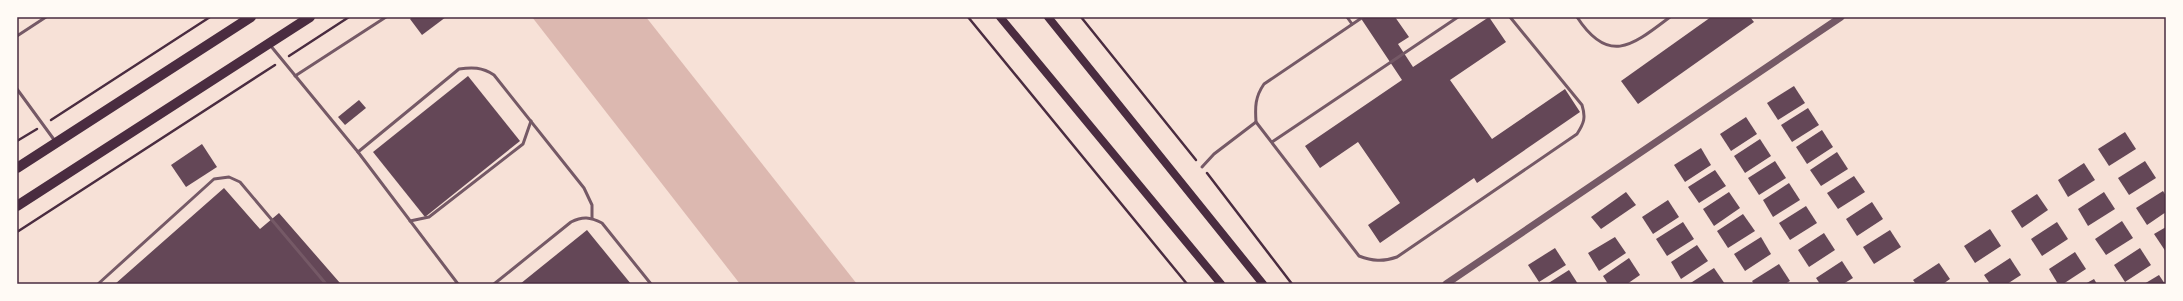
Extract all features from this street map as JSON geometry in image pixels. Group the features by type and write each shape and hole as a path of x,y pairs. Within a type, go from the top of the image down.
{"main road":[{"path":"17,168 251,17"},
{"path":"17,206 310,17"},
{"path":"1000,17 1221,284"},
{"path":"1048,17 1263,284"}],"street":[{"path":"1446,284 1841,17"}],"lane":[{"path":"17,36 46,17"},
{"path":"295,76 386,17"},
{"path":"1347,17 1352,24"},
{"path":"1363,17 1264,84 1257,94 1255,106 1256,122 1359,256 1372,261 1397,257 1577,134 1584,122 1585,115 1582,105 1510,17"},
{"path":"1272,142 1458,17"},
{"path":"1577,17 1586,30 1597,41 1608,45 1624,47 1638,41 1670,17"},
{"path":"269,44 358,152 458,284"},
{"path":"358,152 459,69 472,67 486,69 494,75 590,198 592,205 592,218"},
{"path":"17,89 56,143"},
{"path":"410,221 429,217 523,144 531,121"},
{"path":"1202,167 1214,154 1256,122"},
{"path":"98,284 214,179 228,176 240,182 326,284"},
{"path":"494,284 571,222 581,217 592,218 602,224 651,284"}],"path":[{"path":"17,141 210,17"},
{"path":"17,232 349,17"},
{"path":"968,17 1187,284"},
{"path":"1082,17 1202,167 1292,284"}],"shaded area":[{"path":"532,17 646,17 857,284 740,284"}],"building":[{"path":"412,17 446,17 422,35 410,19"},
{"path":"1360,17 1395,17 1409,37 1398,44 1413,67 1489,17 1506,42 1450,80 1492,139 1565,89 1580,112 1477,183 1474,178 1380,243 1368,225 1400,203 1358,142 1320,168 1305,146 1402,80"},
{"path":"1711,17 1750,17 1754,22 1638,104 1621,81"},
{"path":"468,76 520,141 425,217 373,152"},
{"path":"1794,86 1805,103 1778,120 1767,103"},
{"path":"359,100 366,108 345,125 338,117"},
{"path":"1808,108 1819,125 1792,142 1781,125"},
{"path":"1746,117 1757,134 1731,151 1720,134"},
{"path":"1822,130 1833,147 1807,164 1796,147"},
{"path":"2125,132 2136,149 2109,166 2098,149"},
{"path":"1760,139 1771,156 1745,173 1734,156"},
{"path":"202,144 217,167 186,187 171,165"},
{"path":"1701,148 1711,165 1685,182 1674,165"},
{"path":"1837,152 1848,169 1821,186 1810,170"},
{"path":"1775,161 1786,178 1759,195 1748,178"},
{"path":"2145,161 2156,178 2129,195 2118,178"},
{"path":"2084,163 2095,180 2068,197 2058,180"},
{"path":"1715,170 1726,186 1699,203 1688,187"},
{"path":"1854,176 1865,192 1838,209 1827,193"},
{"path":"1789,183 1800,200 1773,217 1763,200"},
{"path":"224,188 260,229 279,213 340,283 115,284"},
{"path":"2163,191 2166,196 2166,212 2147,225 2136,208"},
{"path":"1626,192 1636,205 1601,229 1591,217"},
{"path":"1729,192 1740,208 1714,226 1703,209"},
{"path":"2104,192 2115,209 2088,226 2078,209"},
{"path":"2037,194 2048,210 2022,228 2011,211"},
{"path":"1668,200 1679,217 1653,234 1642,217"},
{"path":"1872,202 1883,219 1857,236 1846,219"},
{"path":"1806,206 1817,223 1790,240 1779,223"},
{"path":"1743,214 1755,231 1728,248 1717,231"},
{"path":"2122,221 2133,238 2106,255 2095,239"},
{"path":"1683,222 1694,239 1667,256 1656,239"},
{"path":"2057,222 2068,239 2042,256 2031,239"},
{"path":"2166,227 2166,252 2154,234"},
{"path":"1990,229 2001,246 1975,263 1964,246"},
{"path":"587,230 631,284 520,284"},
{"path":"1890,230 1901,247 1874,264 1863,247"},
{"path":"1824,233 1835,250 1809,267 1798,250"},
{"path":"1615,237 1626,253 1599,271 1588,253"},
{"path":"1761,237 1771,254 1745,271 1734,254"},
{"path":"1697,245 1708,261 1681,279 1671,262"},
{"path":"1555,248 1566,265 1539,282 1528,265"},
{"path":"2140,248 2151,265 2125,282 2114,265"},
{"path":"2075,252 2086,269 2063,284 2058,284 2049,269"},
{"path":"1629,258 1640,275 1627,284 1608,284 1603,276"},
{"path":"2010,258 2021,275 2007,284 1990,284 1984,275"},
{"path":"1842,261 1853,278 1843,284 1820,284 1816,278"},
{"path":"1939,263 1950,279 1943,284 1916,284 1913,280"},
{"path":"1779,264 1790,281 1785,284 1754,284 1752,281"},
{"path":"1714,268 1725,284 1689,284"},
{"path":"1569,270 1578,284 1547,284"},
{"path":"2159,275 2165,284 2144,284"},
{"path":"2094,279 2097,284 2085,284"}]}
